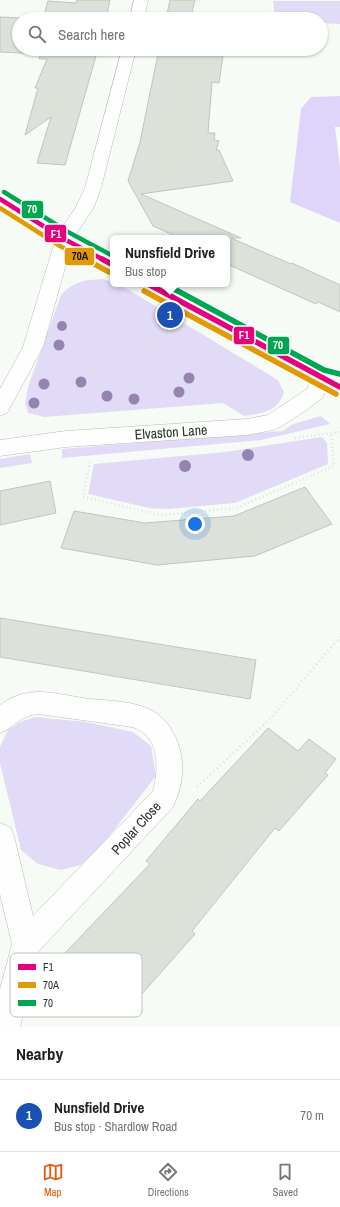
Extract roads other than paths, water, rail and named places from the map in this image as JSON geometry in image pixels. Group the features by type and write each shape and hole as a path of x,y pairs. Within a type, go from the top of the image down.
{"street":[{"path":"139,12 142,0"},
{"path":"0,408 33,347 40,328 64,239 85,208 93,188 127,56"},
{"path":"0,199 64,239 110,263"},
{"path":"154,287 331,379 340,387"},
{"name":"Elvaston Lane","path":"0,448 66,439 247,427 273,422 298,406 331,379"},
{"name":"Poplar Close","path":"0,720 8,713 22,705 40,703 138,717 154,726 167,746 171,768 169,783 164,798 26,944"},
{"path":"0,836 26,944 24,953"},
{"path":"5,1027 10,1007"}],"place":[{"name":"Nunsfield Drive","path":"170,315"}]}
